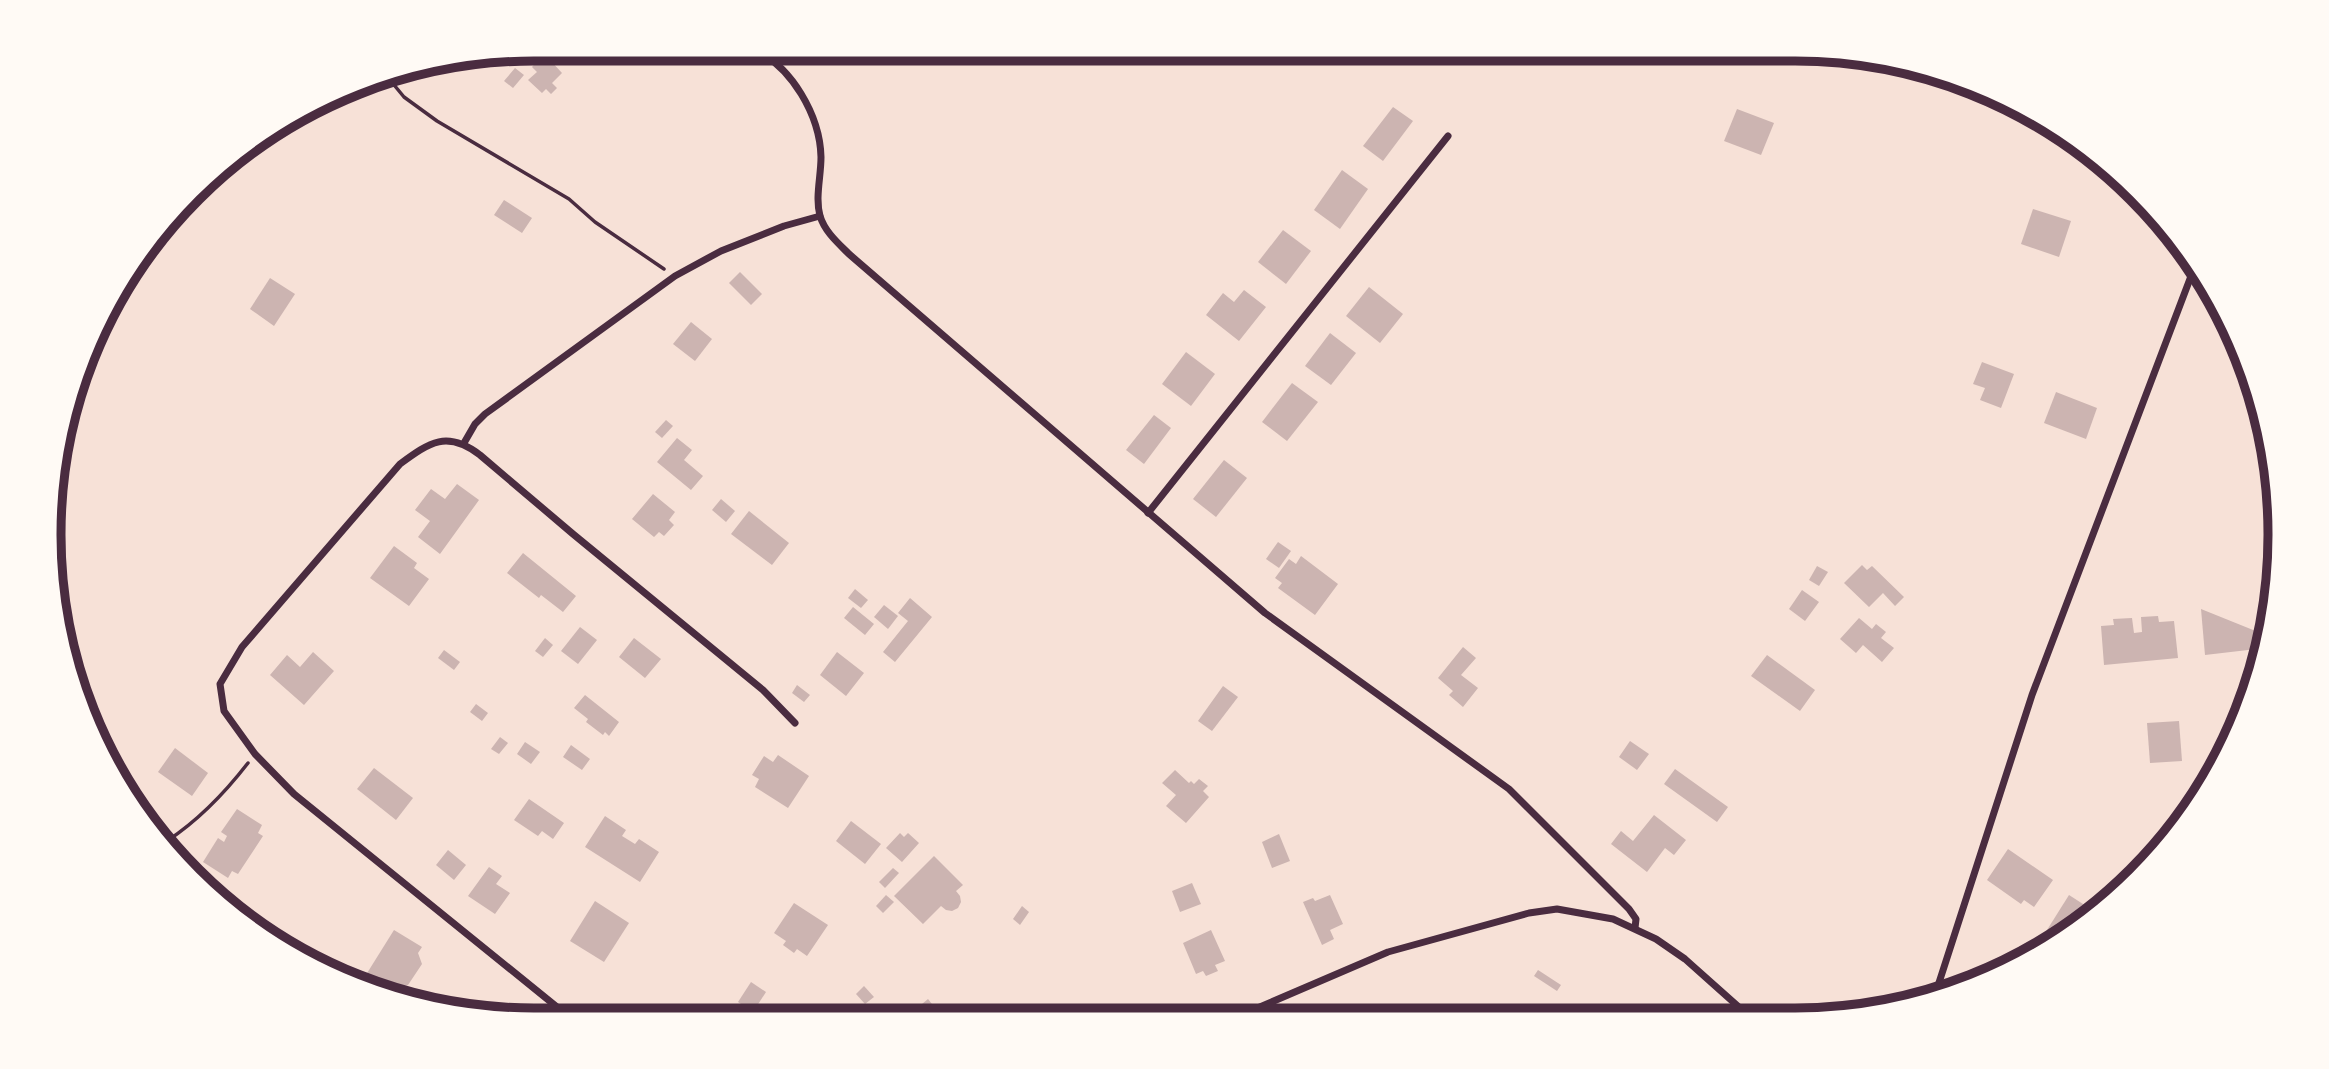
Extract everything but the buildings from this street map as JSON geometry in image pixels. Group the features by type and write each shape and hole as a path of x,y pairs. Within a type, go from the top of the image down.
{"street":[{"path":"771,61 783,70 802,96 817,127 821,159 818,199 820,216 828,233 1265,613 1509,789 1623,902 1636,919 1634,928"},
{"path":"1148,513 1448,136"},
{"path":"464,443 475,424 511,393 556,364 628,308 675,276 721,251 785,226 820,216"},
{"path":"1938,986 2032,695 2191,276"},
{"path":"558,1008 294,794 255,754 224,711 220,684 242,647 400,464 424,446 445,440 464,443 763,690 795,723"},
{"path":"1257,1008 1388,952 1529,913 1557,909 1584,912 1634,928 1656,939 1685,959 1740,1008"}],"path":[{"path":"392,83 404,97 437,121 569,199 595,222 675,276"},
{"path":"172,838 194,823 230,786 255,754"}]}
